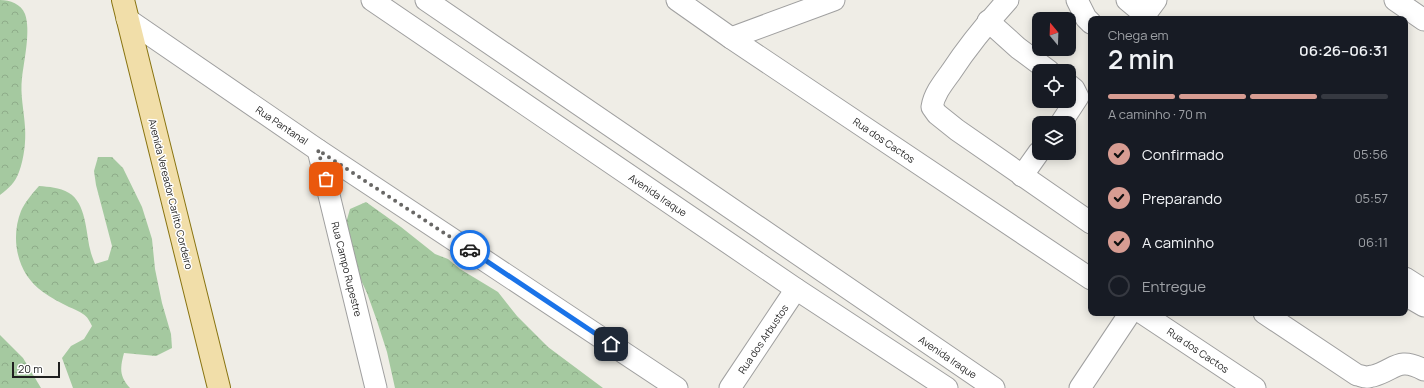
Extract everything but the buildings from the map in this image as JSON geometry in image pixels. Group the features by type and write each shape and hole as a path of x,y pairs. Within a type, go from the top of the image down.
{"main road":[{"name":"Avenida Vereador Carlito Cordeiro","path":"125,9 219,388"}],"street":[{"name":"Avenida Iraque","path":"426,0 994,388"},
{"name":"Rua dos Cactos","path":"677,0 731,38 1088,277"},
{"path":"731,38 834,0"},
{"path":"992,24 1008,0"},
{"path":"1021,0 970,44 940,88 933,101 932,107 934,111 957,130 1088,221"},
{"path":"1076,0 1088,20"},
{"path":"1395,0 1424,20"},
{"name":"Avenida Iraque","path":"385,3 796,289 947,388"},
{"name":"Rua Pantanal","path":"125,9 318,150 677,388"},
{"path":"992,24 1018,48 1040,64"},
{"name":"Rua Campo Rupestre","path":"318,150 376,388"},
{"path":"1022,176 1033,160"},
{"path":"1408,280 1424,290"},
{"name":"Rua dos Arbustos","path":"730,388 796,289"},
{"path":"1408,297 1424,306"},
{"path":"1080,388 1128,316"},
{"name":"Rua dos Cactos","path":"1146,316 1254,388"},
{"path":"1269,316 1357,374 1366,378 1378,375 1395,365 1404,363 1416,365 1424,370"}],"green space":[{"path":"0,0 11,2 21,8 25,14 27,28 22,78 25,144 21,167 16,179 9,188 0,195"},
{"path":"98,157 112,157 123,168 142,207 152,239 155,269 162,303 171,334 172,348 156,356 124,353 121,372 126,384 130,388 73,388 62,358 71,346 84,339 92,326 84,315 43,292 34,284 27,276 22,266 16,244 18,222 21,211 27,201 39,186 54,188 69,193 79,204 84,218 90,251 95,264 108,260 112,246 96,185 94,171"},
{"path":"366,202 435,254 448,259 460,269 498,292 517,316 548,347 603,388 395,388 387,352 377,321 367,293 354,265 346,223 350,209"},
{"path":"0,335 23,358 41,388 0,388"}],"way so far":[{"path":"326,179 318,150 470,250"}],"route":[{"path":"470,250 611,344"}]}
